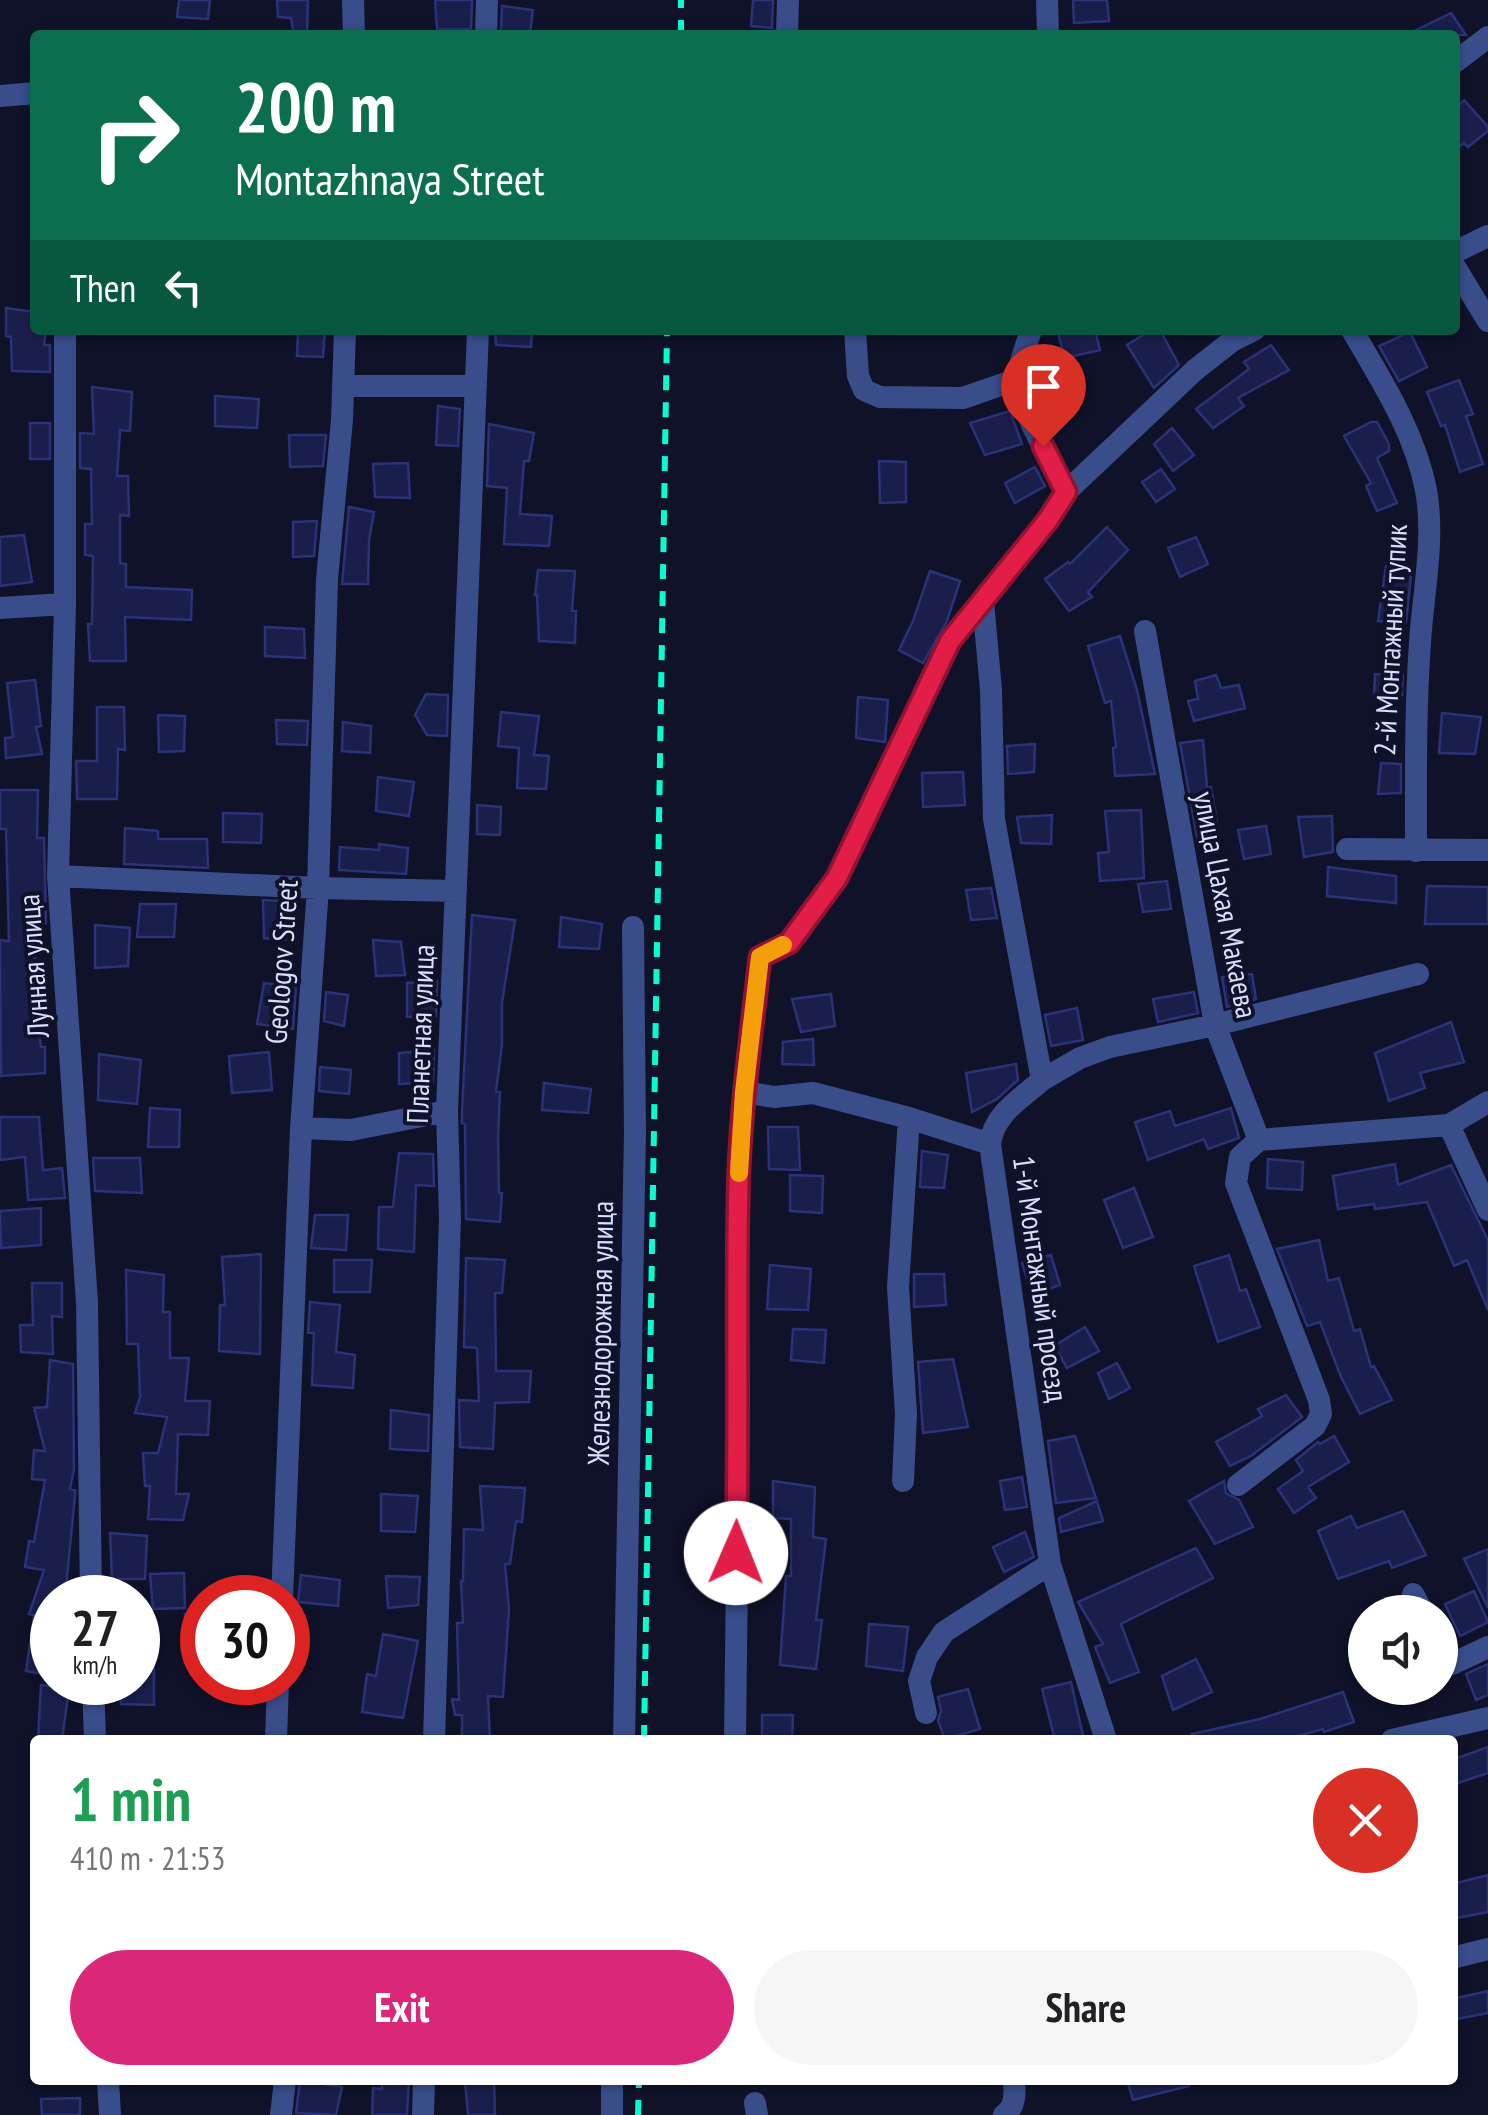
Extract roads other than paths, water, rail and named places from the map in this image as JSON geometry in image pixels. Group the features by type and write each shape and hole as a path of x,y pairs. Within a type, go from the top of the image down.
{"street":[{"path":"353,0 354,30"},
{"path":"486,30 487,0"},
{"path":"787,30 788,0"},
{"path":"1047,0 1048,30"},
{"path":"1460,58 1488,36"},
{"path":"0,96 30,93"},
{"path":"1460,250 1488,236"},
{"path":"1460,274 1488,321"},
{"name":"Лунная улица","path":"66,335 58,876 87,1302 90,1575"},
{"name":"Geologov Street","path":"283,1575 302,1128 318,888 326,597 345,335"},
{"name":"Планетная улица","path":"434,1735 450,1218 447,1110 478,335"},
{"path":"855,335 858,376 864,390 880,397 963,398 1015,380"},
{"path":"1028,335 1015,380 1032,425 1066,492"},
{"path":"736,1735 738,1198 744,1092 760,957 789,943 837,878 950,641 1066,492 1196,370 1244,335"},
{"name":"2-й Монтажный тупик","path":"1355,335 1411,436 1426,492 1429,544 1420,643 1416,850"},
{"path":"343,386 476,386"},
{"path":"983,602 991,690 994,819 1042,1080"},
{"path":"0,608 64,604"},
{"name":"улица Цахая Макаева","path":"1146,631 1215,1026 1259,1140"},
{"path":"1347,850 1488,850"},
{"path":"58,876 456,891"},
{"name":"Железнодорожная улица","path":"624,1735 636,1131 633,927"},
{"name":"1-й Монтажный проезд","path":"1104,1735 1050,1564 990,1144 992,1129 1042,1080 1080,1058 1110,1047 1215,1026 1418,974"},
{"path":"744,1092 774,1098 812,1093 990,1144"},
{"path":"1238,1484 1315,1426 1321,1414 1236,1183 1240,1157 1259,1140 1449,1125 1488,1102"},
{"path":"302,1128 351,1130 447,1110"},
{"path":"903,1481 906,1414 898,1287 910,1118"},
{"path":"1449,1125 1488,1210"},
{"path":"926,1714 918,1681 926,1657 944,1632 1050,1564"},
{"path":"1458,1661 1488,1647"},
{"path":"93,1705 94,1735"},
{"path":"276,1735 277,1705"},
{"path":"1414,1735 1488,1718"},
{"path":"1458,1956 1488,1949"},
{"path":"108,2085 110,2115"},
{"path":"281,2115 285,2085"},
{"path":"423,2115 424,2085"},
{"path":"612,2085 612,2115"},
{"path":"1004,2115 1015,2095 1014,2085"}],"railway":[{"path":"681,0 681,30"},
{"path":"644,1735 667,335"},
{"path":"638,2115 639,2085"}]}
